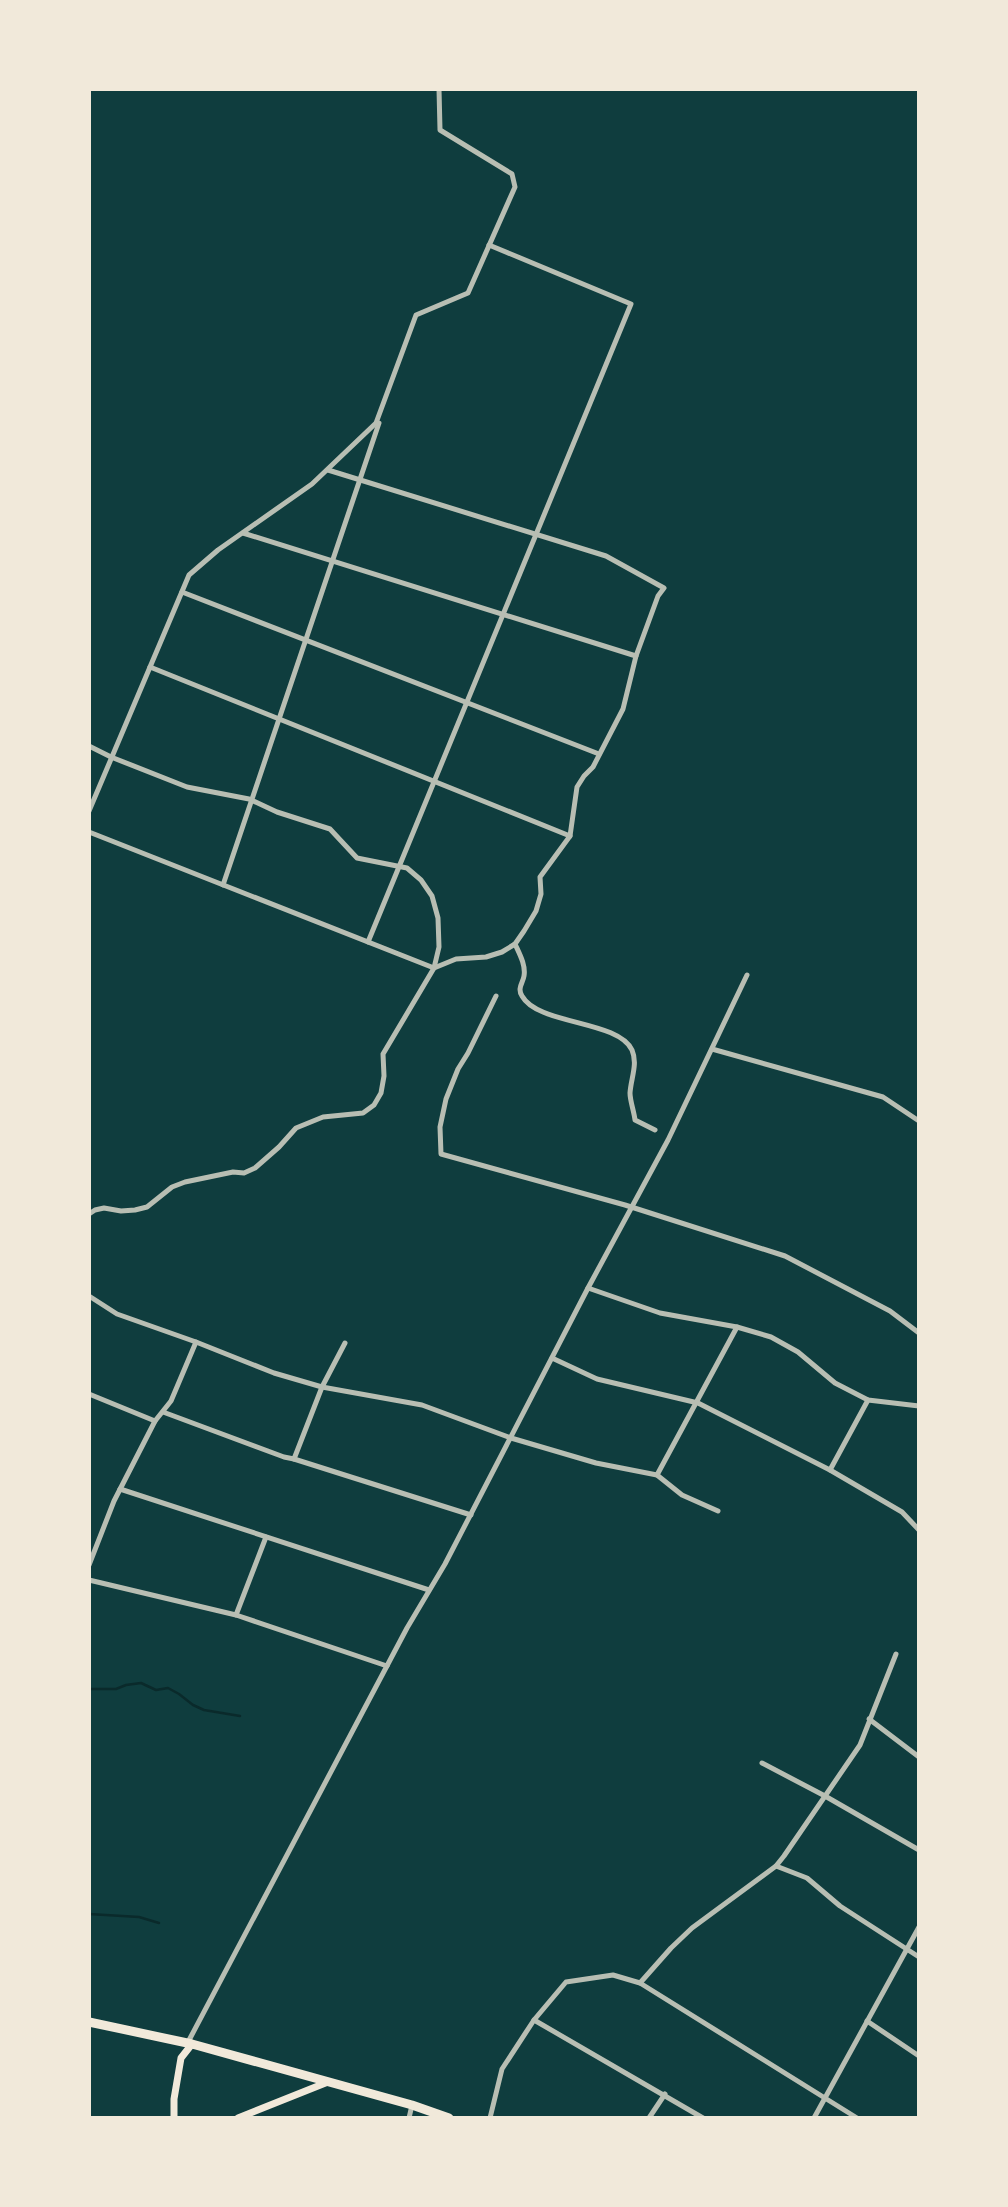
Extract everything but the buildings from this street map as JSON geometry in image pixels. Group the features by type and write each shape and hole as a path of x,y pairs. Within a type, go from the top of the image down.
{"highway":[{"path":"89,2022 190,2044 412,2105 449,2118"}],"main road":[{"path":"174,2118 174,2099 181,2058 190,2044"},
{"path":"238,2118 329,2082"}],"street":[{"path":"223,885 416,315 468,293 515,187 512,174 440,130 439,89"},
{"path":"368,942 631,304 489,245"},
{"path":"89,811 190,575 312,484 376,424 407,341"},
{"path":"89,832 434,968 456,959 486,957 515,944 536,911 541,894 540,877 570,836 577,787 583,776 593,767 624,709 636,656 658,596 664,588 606,556 328,470"},
{"path":"243,533 636,656"},
{"path":"182,592 599,754"},
{"path":"150,667 570,836"},
{"path":"89,746 187,787 251,800 277,812 330,829 357,858 407,868 421,880 432,896 438,918 439,947 434,968 383,1054 384,1076 381,1093 374,1105 363,1113 323,1117 296,1128 255,1168 244,1173 233,1172 185,1182 172,1187 147,1207 121,1211 104,1208 89,1214"},
{"path":"515,944 524,975 520,985 521,995 527,1002 554,1018 567,1018 608,1032 624,1040 632,1050 635,1065 630,1095 635,1120 655,1130"},
{"path":"190,2044 387,1666 471,1515 668,1140 747,975"},
{"path":"496,996 458,1069 446,1099 440,1126 442,1154 631,1208 785,1256 890,1311 919,1333"},
{"path":"712,1049 883,1097 919,1121"},
{"path":"588,1288 660,1313 737,1327 771,1337 798,1352 835,1383 868,1400 919,1406"},
{"path":"89,1296 117,1314 274,1373 322,1387 422,1405 511,1438 596,1463 657,1475 682,1495 718,1511"},
{"path":"657,1475 737,1327"},
{"path":"89,1565 120,1489 155,1421 171,1401 197,1342"},
{"path":"294,1459 322,1387 345,1343"},
{"path":"552,1358 607,1382 698,1403 830,1470 902,1512 919,1530"},
{"path":"89,1394 155,1421"},
{"path":"830,1470 868,1400"},
{"path":"163,1412 284,1457 471,1515"},
{"path":"120,1489 429,1590"},
{"path":"236,1615 267,1537"},
{"path":"89,1580 236,1615 387,1666"},
{"path":"640,1983 692,1928 776,1866 860,1745 896,1654"},
{"path":"869,1719 919,1757"},
{"path":"762,1763 919,1850"},
{"path":"776,1866 807,1878 840,1906 919,1957"},
{"path":"814,2118 919,1927"},
{"path":"490,2118 502,2069 534,2020 566,1982 613,1975 640,1983 857,2118"},
{"path":"534,2020 703,2118"},
{"path":"867,2021 919,2056"},
{"path":"649,2118 665,2094"},
{"path":"410,2118 412,2105"}],"waterway":[{"path":"89,1689 116,1689 141,1683 156,1690 168,1688 204,1710 240,1716"},
{"path":"89,1914 139,1917 159,1923"}]}
